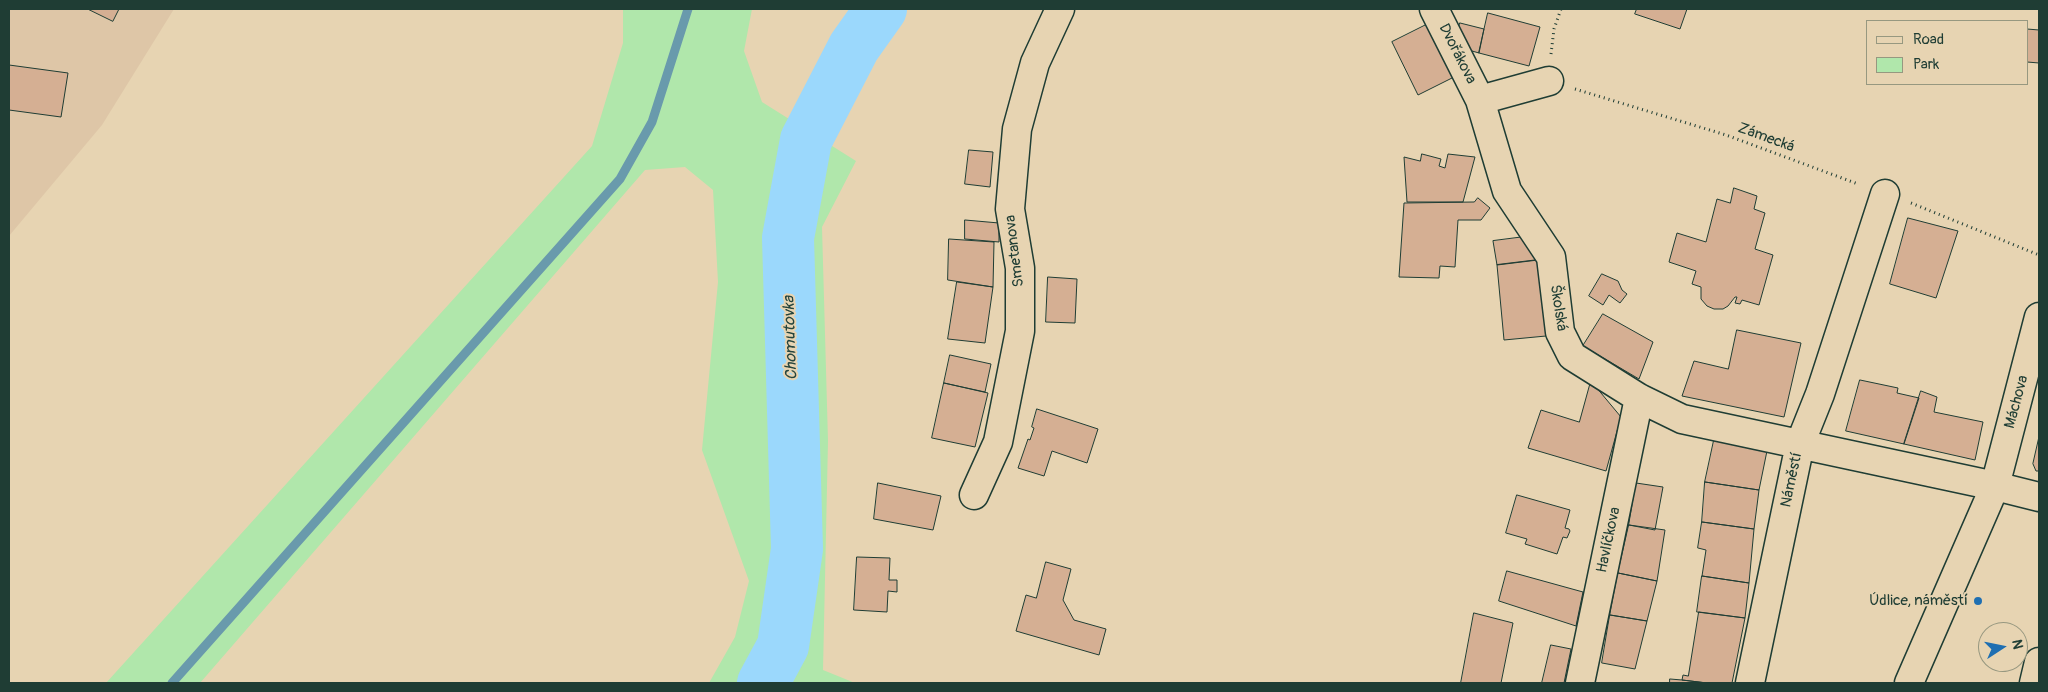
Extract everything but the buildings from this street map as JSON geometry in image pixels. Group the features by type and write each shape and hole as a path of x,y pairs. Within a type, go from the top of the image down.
{"street":[{"name":"Smetanova","path":"974,494 998,442 1020,331 1020,268 1010,209 1017,129 1035,63 1060,9"},
{"name":"Dvořákova","path":"1434,9 1480,100"},
{"path":"1480,100 1549,81"},
{"name":"Školská","path":"1480,100 1507,191 1551,258 1560,332 1572,356 1639,398 1682,419 1800,444"},
{"path":"1800,444 1820,394 1885,194"},
{"name":"Máchova","path":"1995,486 2039,317"},
{"name":"Havlíčkova","path":"1580,683 1639,398"},
{"name":"Náměstí","path":"1750,683 1800,444 2039,497"},
{"path":"1909,683 1995,486"},
{"path":"2034,683 2039,662"}],"path":[{"path":"1549,81 1554,29 1561,9"},
{"name":"Zámecká","path":"1549,81 1726,135 1885,194 2039,255"}],"shaded area":[{"path":"9,9 174,9 102,125 9,236"}],"green space":[{"path":"623,9 752,9 744,51 762,102 856,161 822,227 828,441 823,670 855,683 709,683 735,637 749,581 702,450 718,282 713,190 685,167 645,170 200,683 106,683 592,146 623,43"}],"waterway":[{"path":"172,683 620,179 652,122 688,9"},
{"name":"Chomutovka","path":"763,683 783,646 797,549 788,238 806,140 854,47 881,9"}],"place":[{"name":"Údlice, náměstí","path":"1978,601"}]}
